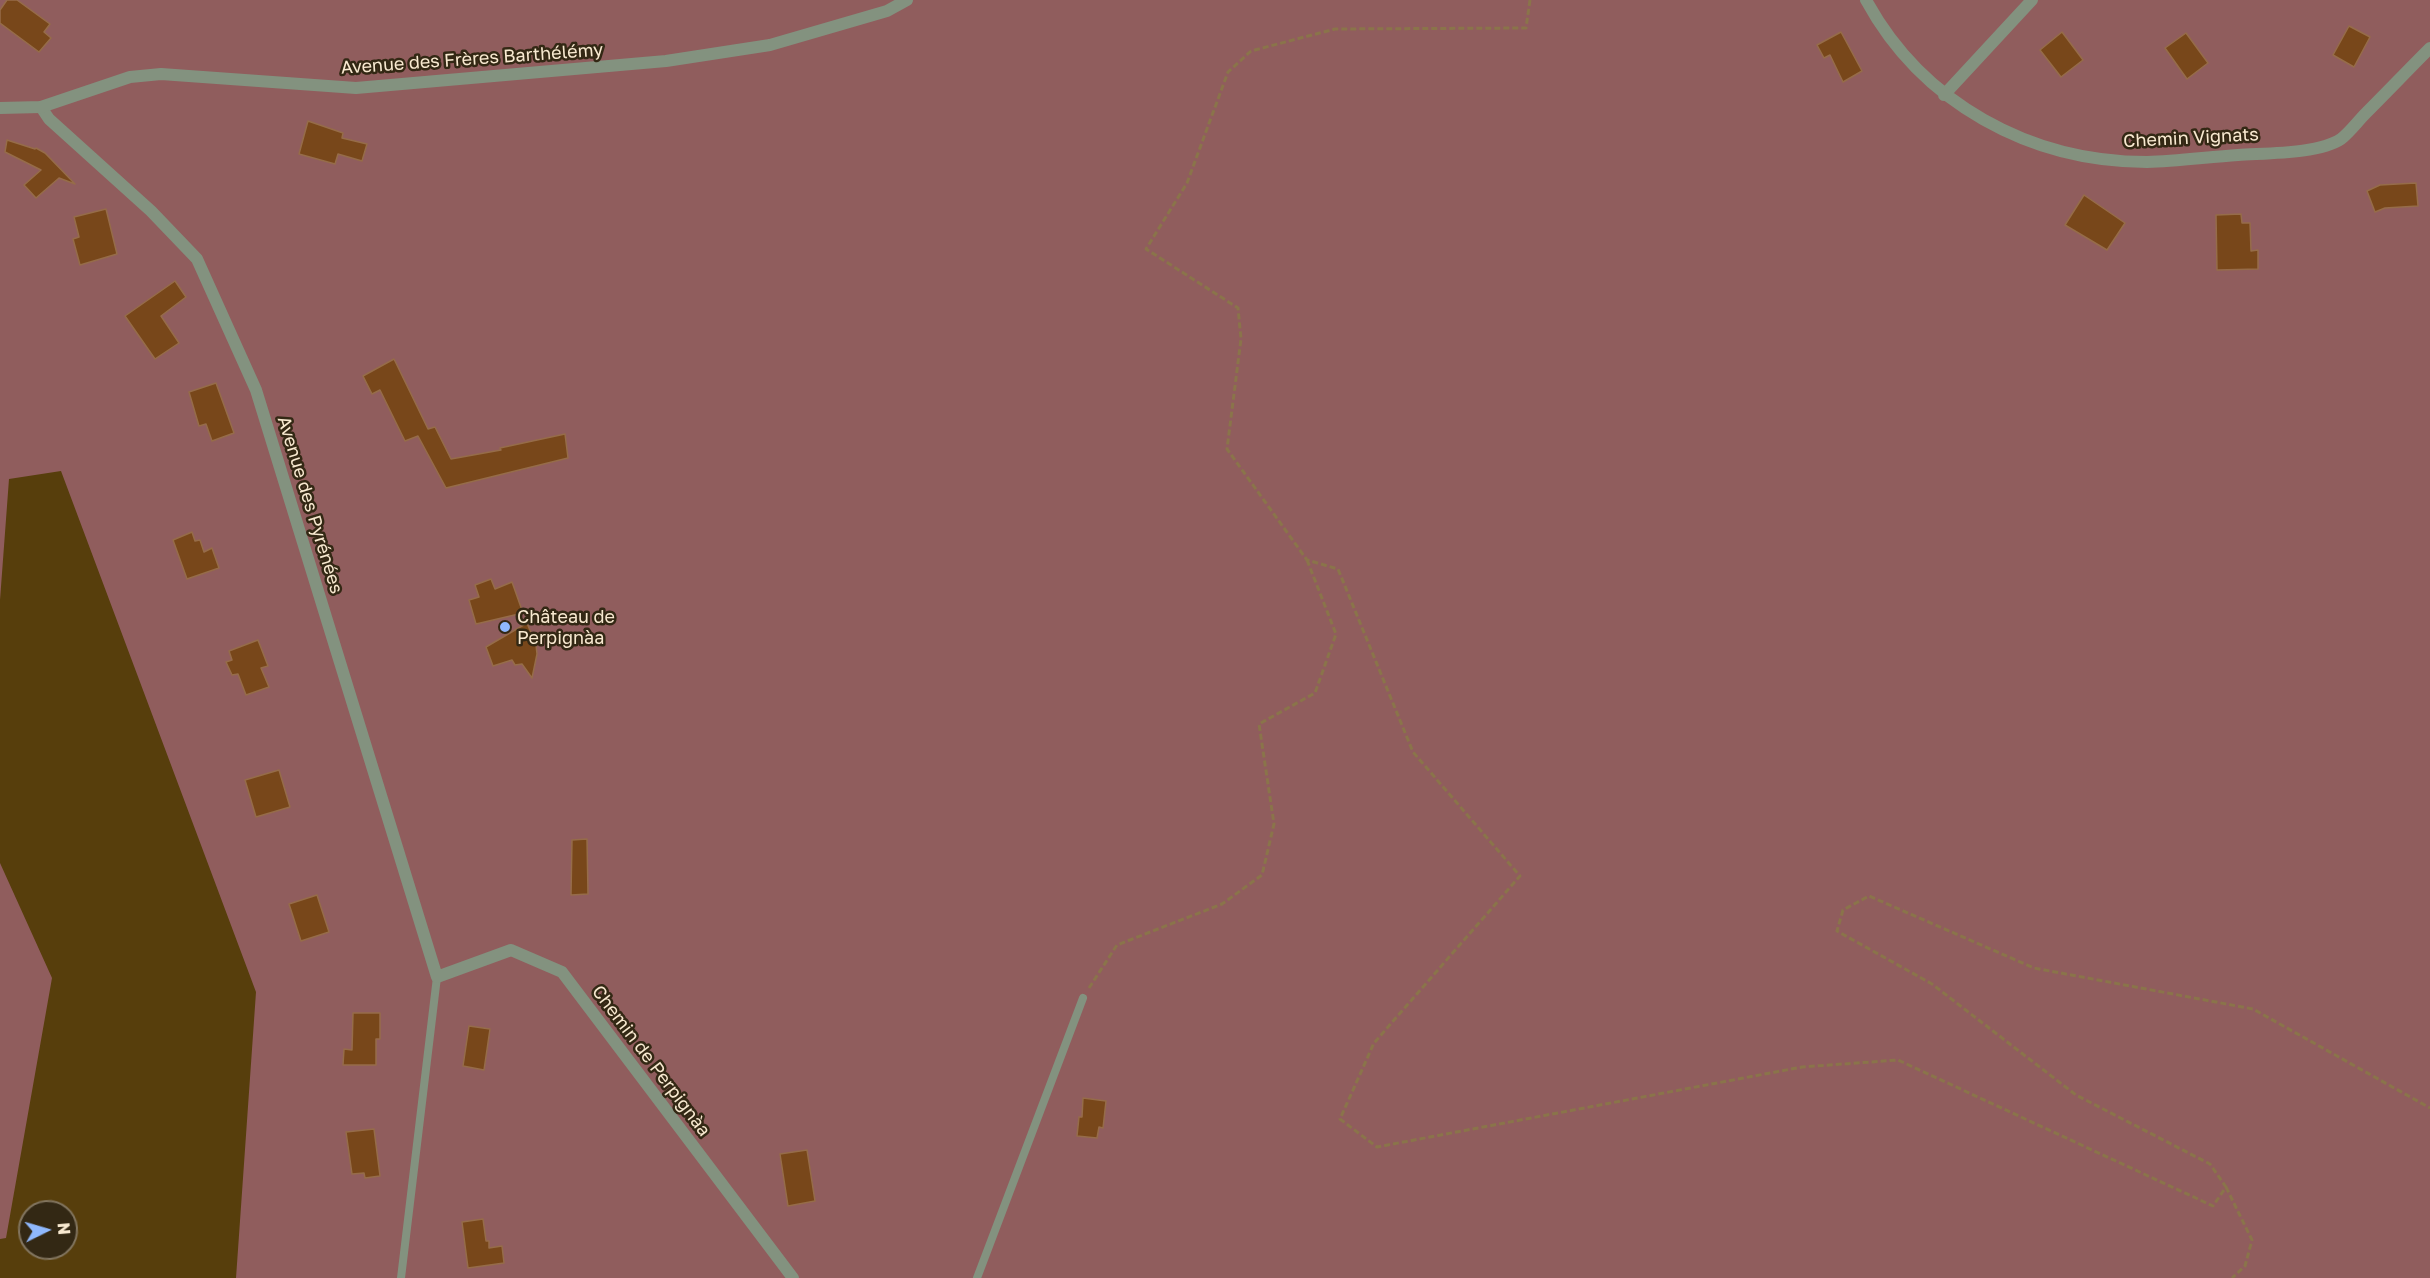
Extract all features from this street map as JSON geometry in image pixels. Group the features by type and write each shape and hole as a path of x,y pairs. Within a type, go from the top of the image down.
{"street":[{"name":"Avenue des Frères Barthélémy","path":"0,108 41,107 130,77 161,74 303,86 356,88 666,61 770,45 887,11 908,0"},
{"name":"Chemin Vignats","path":"1866,0 1878,23 1908,62 1944,95 1978,117 2050,148 2090,157 2147,162 2309,149 2340,139 2430,48"},
{"path":"1944,95 2032,0"},
{"name":"Avenue des Pyrénées","path":"41,107 48,119 151,211 197,259 256,390 437,977"},
{"name":"Chemin de Perpignàa","path":"437,977 510,950 562,972 793,1278"}],"lane":[{"path":"401,1278 437,977"},
{"path":"977,1278 1083,998"}],"path":[{"path":"1083,998 1118,945 1222,904 1262,875 1274,824 1259,724 1315,693 1336,634 1306,560 1227,449 1241,339 1238,308 1146,249 1187,183 1228,72 1251,51 1335,29 1526,28 1530,0"},
{"path":"1306,560 1338,569 1413,752 1520,876 1374,1043 1340,1119 1377,1147 1802,1067 1898,1060 2213,1206 2226,1187"},
{"path":"2232,1278 2245,1266 2252,1240 2226,1187 2210,1164 2076,1095 1932,984 1837,931 1843,910 1869,896 2034,968 2253,1009 2430,1108"}],"shaded area":[{"path":"0,0 2430,0 2430,1278 236,1278 256,992 61,471 9,479 0,600"},
{"path":"0,863 52,978 6,1238 0,1239"}],"building":[{"path":"7,0 17,0 50,24 44,32 51,38 39,52 0,23 0,10"},
{"path":"2349,26 2370,37 2354,67 2333,55"},
{"path":"1841,32 1862,71 1843,82 1830,55 1824,58 1817,45"},
{"path":"2062,32 2083,60 2061,77 2040,50"},
{"path":"2186,33 2208,63 2187,79 2165,48"},
{"path":"308,121 343,133 342,138 367,144 362,161 338,154 335,164 299,154"},
{"path":"7,140 36,148 45,153 75,184 59,178 36,198 24,185 41,170 5,152"},
{"path":"2416,183 2418,206 2385,208 2375,212 2367,191 2380,185"},
{"path":"2084,195 2125,223 2107,250 2065,225"},
{"path":"106,209 117,254 80,265 73,239 79,237 74,217"},
{"path":"2241,214 2242,223 2250,223 2251,251 2258,250 2258,269 2217,270 2216,215"},
{"path":"175,281 186,297 161,316 179,343 155,359 125,316"},
{"path":"394,359 428,429 435,427 451,459 501,450 500,448 565,434 568,458 446,488 418,436 405,441 380,390 372,394 363,376"},
{"path":"216,383 234,433 212,441 206,424 199,426 189,392"},
{"path":"192,532 195,541 200,540 204,552 212,548 219,568 187,579 173,540"},
{"path":"491,579 495,589 512,582 523,613 476,624 469,600 479,597 475,585"},
{"path":"527,623 536,645 537,654 532,678 522,664 515,665 512,660 493,666 486,647"},
{"path":"258,640 268,666 261,668 269,687 246,695 238,674 232,675 226,662 232,660 229,651"},
{"path":"279,770 290,807 256,817 245,780"},
{"path":"587,839 588,894 571,895 572,840"},
{"path":"317,895 329,932 301,941 289,904"},
{"path":"353,1013 380,1013 380,1039 376,1039 376,1065 343,1065 344,1049 352,1050"},
{"path":"469,1026 490,1029 484,1070 463,1066"},
{"path":"1083,1098 1106,1101 1103,1128 1099,1127 1097,1138 1077,1136 1079,1117 1082,1117"},
{"path":"374,1129 380,1176 365,1178 364,1173 352,1174 346,1132"},
{"path":"807,1150 815,1201 788,1206 780,1154"},
{"path":"483,1219 489,1248 502,1246 504,1263 468,1268 462,1222"}],"place":[{"name":"Château de Perpignàa","path":"505,627"}]}
